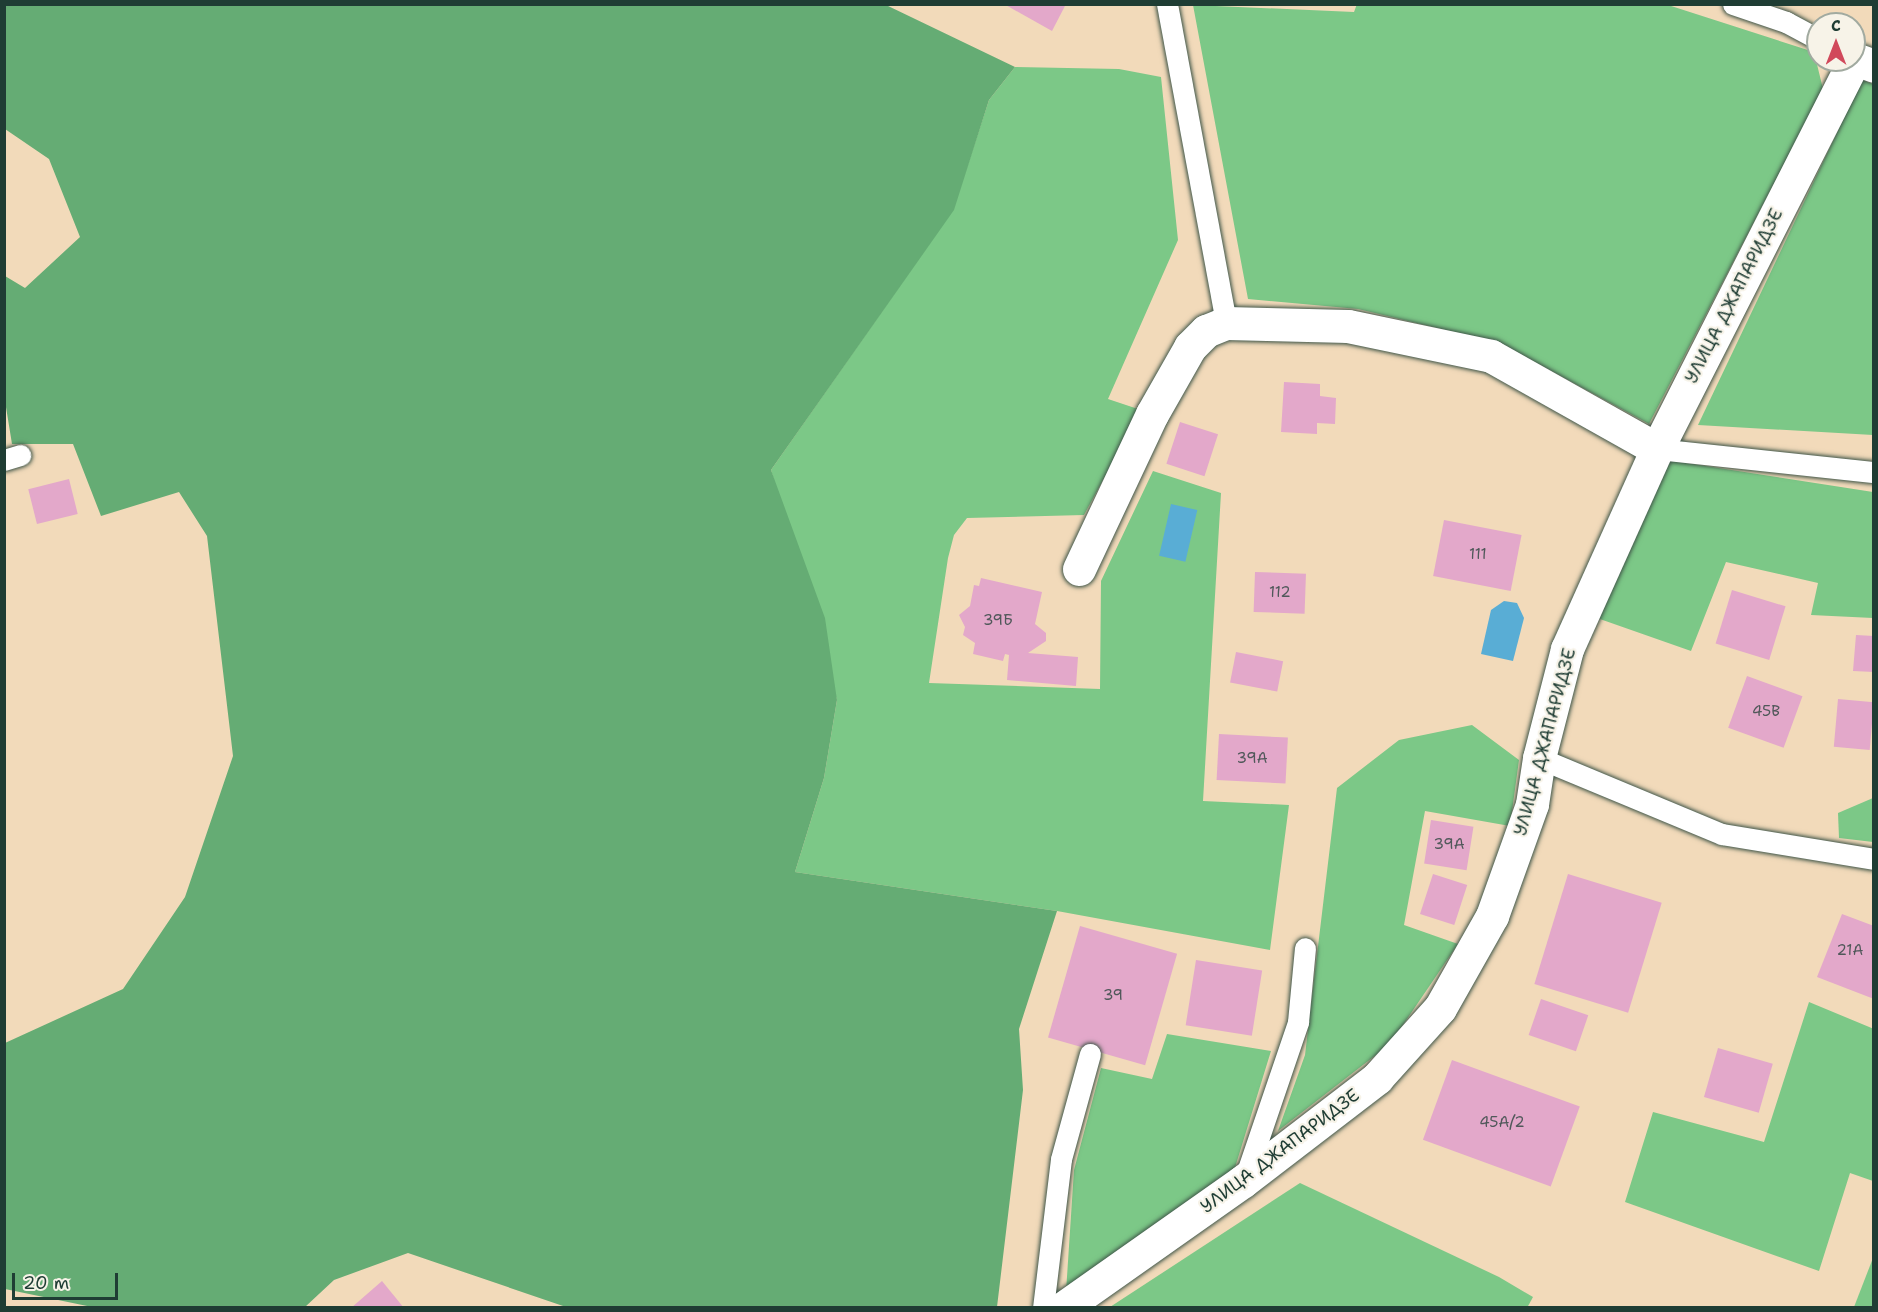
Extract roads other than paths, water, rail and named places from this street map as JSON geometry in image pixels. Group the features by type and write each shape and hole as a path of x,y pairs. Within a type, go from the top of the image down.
{"street":[{"name":"УЛИЦА ДЖАПАРИДЗЕ","path":"1063,1308 1243,1181 1377,1078 1440,1008 1492,916 1532,804 1539,758 1568,649 1656,449 1855,72"},
{"path":"1079,569 1152,414 1190,347 1206,331 1226,323 1348,326 1491,356 1656,449"}],"lane":[{"path":"1167,4 1226,323"},
{"path":"1733,4 1786,22 1806,33"},
{"path":"1656,449 1874,472"},
{"path":"1539,758 1722,834 1874,859"},
{"path":"1243,1181 1298,1022 1305,948"},
{"path":"1043,1308 1060,1159 1090,1054"}],"water":[{"path":"1171,504 1197,510 1185,562 1159,556"},
{"path":"1504,601 1517,603 1524,618 1513,661 1481,654 1491,610"}]}
